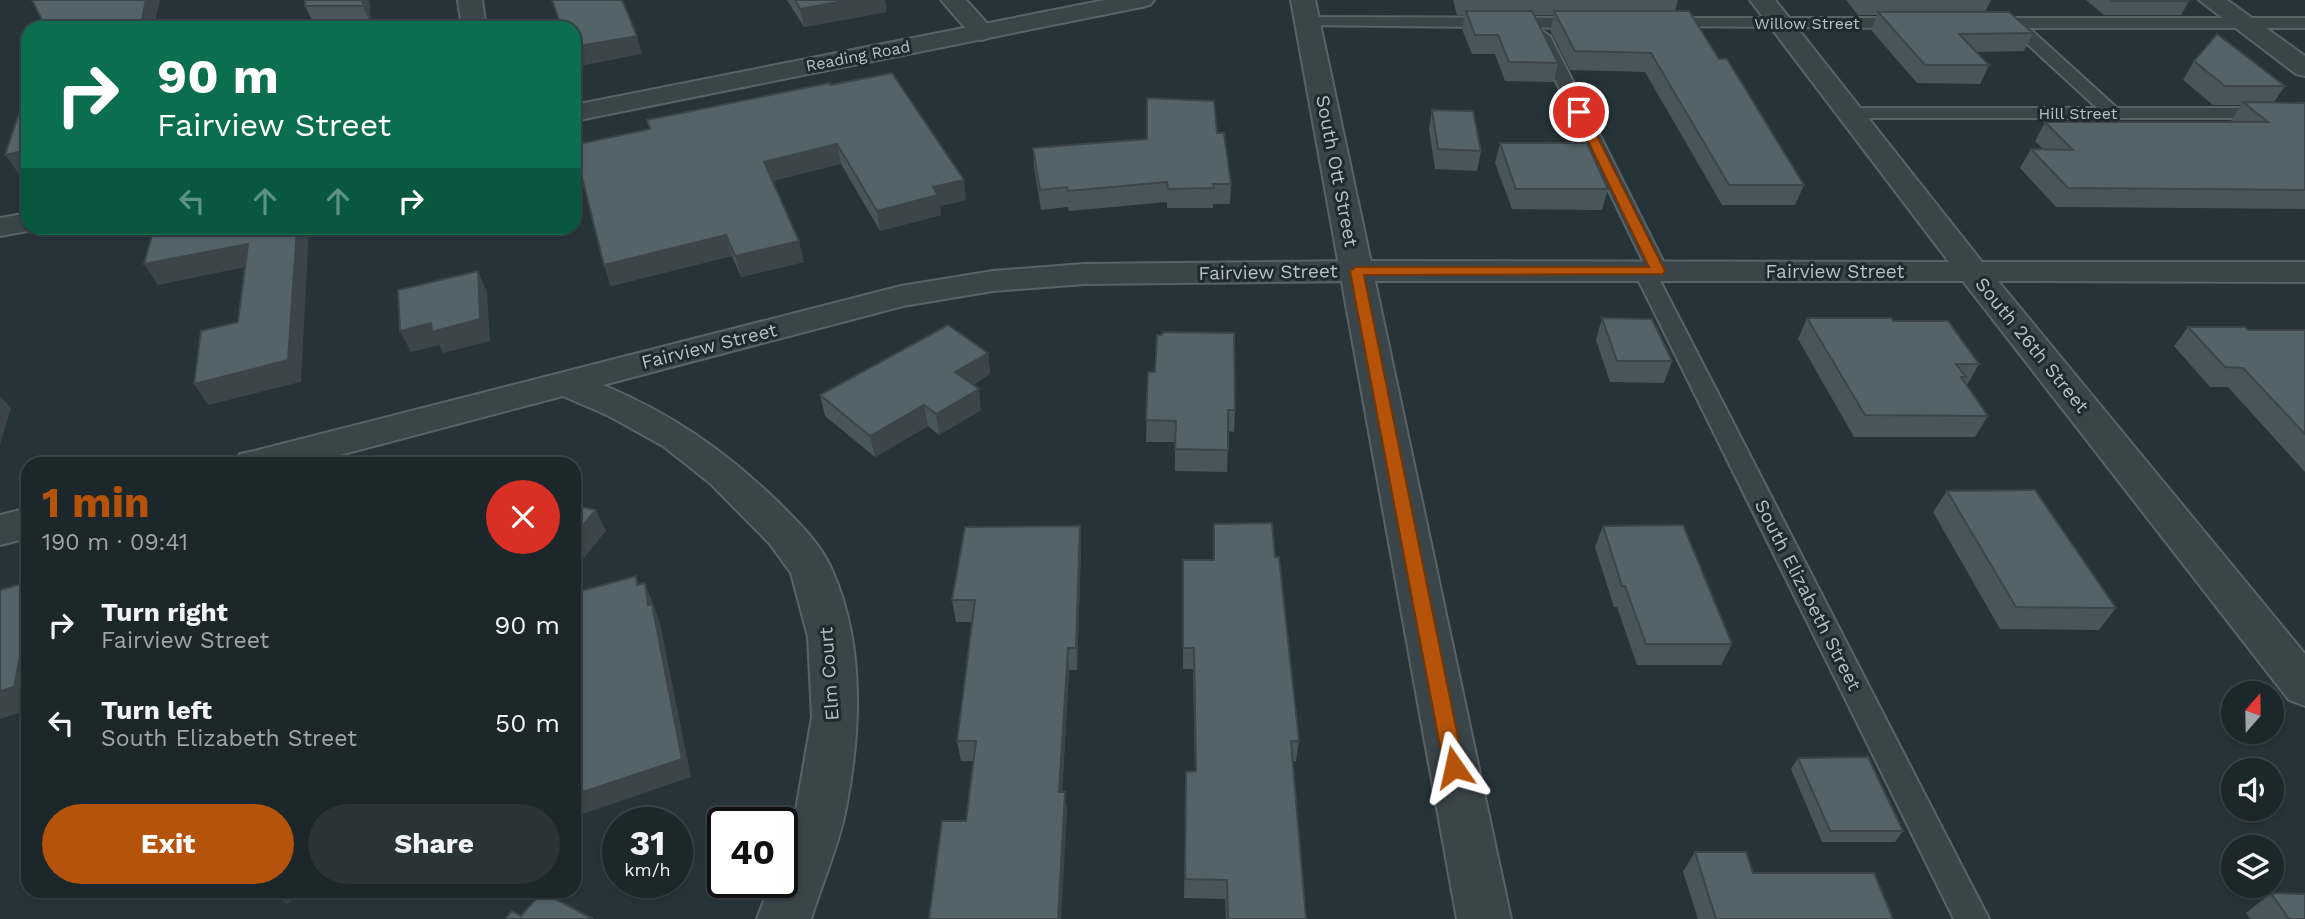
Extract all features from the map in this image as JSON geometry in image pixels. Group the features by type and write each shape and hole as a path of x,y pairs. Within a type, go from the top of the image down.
{"street":[{"path":"470,0 473,21"},
{"path":"953,0 982,32"},
{"name":"Reading Road","path":"581,112 1142,0"},
{"path":"2211,0 2305,68"},
{"name":"South Ott Street","path":"1306,11 1484,919"},
{"name":"South 26th Street","path":"1771,11 1973,272 2305,687"},
{"path":"0,228 21,224"},
{"name":"Fairview Street","path":"281,457 901,296 993,281 1084,274 1356,271 2305,272"},
{"name":"Elm Court","path":"565,383 622,407 676,437 725,474 784,533 810,569 830,637 835,717 821,810 784,919"},
{"path":"0,530 21,525"}],"lane":[{"path":"1306,11 1536,23 1604,23"},
{"name":"Willow Street","path":"1644,23 1771,11 1918,23"},
{"name":"South Elizabeth Street","path":"1536,23 1651,271 1972,919"},
{"path":"1973,23 2305,23"},
{"path":"2014,23 2113,113"},
{"name":"Hill Street","path":"1851,113 2305,113"}],"building":[{"path":"32,0 146,0 142,21 42,21"},
{"path":"305,0 362,0 363,6 305,6"},
{"path":"552,0 622,0 637,36 581,46 581,21 560,21"},
{"path":"795,0 849,0 800,9"},
{"path":"2110,0 2188,0 2189,1 2112,1"},
{"path":"1466,11 1532,11 1558,63 1509,62 1498,35 1475,35"},
{"path":"1554,11 1689,11 1719,59 1727,59 1804,185 1729,185 1651,53 1575,51"},
{"path":"1878,12 2009,12 2033,33 1959,34 1989,65 1925,65"},
{"path":"2217,34 2285,86 2225,86 2194,61"},
{"path":"892,73 964,180 933,187 938,195 877,211 837,144 764,162 799,241 735,256 726,235 604,265 581,173 581,144 650,129 647,120 829,83 830,85"},
{"path":"1147,98 1214,101 1217,133 1224,133 1231,184 1213,184 1214,188 1168,189 1167,182 1068,191 1067,187 1040,190 1033,148 1147,139"},
{"path":"2243,102 2305,103 2305,190 2068,188 2031,149 2073,150 2045,122 2268,122"},
{"path":"21,108 21,152 5,155"},
{"path":"1432,110 1473,111 1481,151 1438,149"},
{"path":"1500,143 1587,143 1608,189 1516,189"},
{"path":"152,235 297,235 288,360 194,384 201,331 238,322 248,244 144,264"},
{"path":"478,271 480,319 432,332 431,323 400,331 398,290"},
{"path":"1602,318 1652,319 1672,361 1617,361"},
{"path":"1807,318 1948,321 1979,364 1956,364 1966,377 1961,377 1988,416 1865,415"},
{"path":"948,325 988,353 955,372 979,389 936,414 924,405 870,436 820,395"},
{"path":"2188,327 2305,330 2305,434 2243,368 2225,367"},
{"path":"1163,332 1234,333 1235,410 1228,410 1228,450 1175,449 1176,421 1146,420 1148,372 1155,372 1157,335 1162,335"},
{"path":"2035,490 2116,608 2016,607 1947,491"},
{"path":"581,507 596,510 581,528"},
{"path":"1272,523 1275,557 1279,557 1299,741 1291,741 1306,919 1228,919 1227,880 1185,879 1186,772 1196,771 1194,648 1183,648 1183,560 1214,560 1214,524"},
{"path":"1683,525 1732,644 1646,644 1625,586 1622,586 1603,526"},
{"path":"1080,526 1076,648 1068,648 1059,792 1065,792 1058,919 929,919 942,821 966,821 976,741 957,741 975,600 952,600 965,527"},
{"path":"636,576 637,585 645,583 648,605 652,604 682,759 581,793 581,591"},
{"path":"21,584 21,651 14,687 0,691 0,590"},
{"path":"1868,757 1903,831 1830,831 1798,758"},
{"path":"1695,852 1746,852 1753,873 1874,873 1893,919 1716,919"},
{"path":"2284,893 2305,894 2305,919 2289,919 2274,898 2284,898"},
{"path":"537,898 553,898 593,919 505,919 512,911 521,916"}],"route":[{"path":"1454,767 1356,271 1658,271 1579,112"}]}
